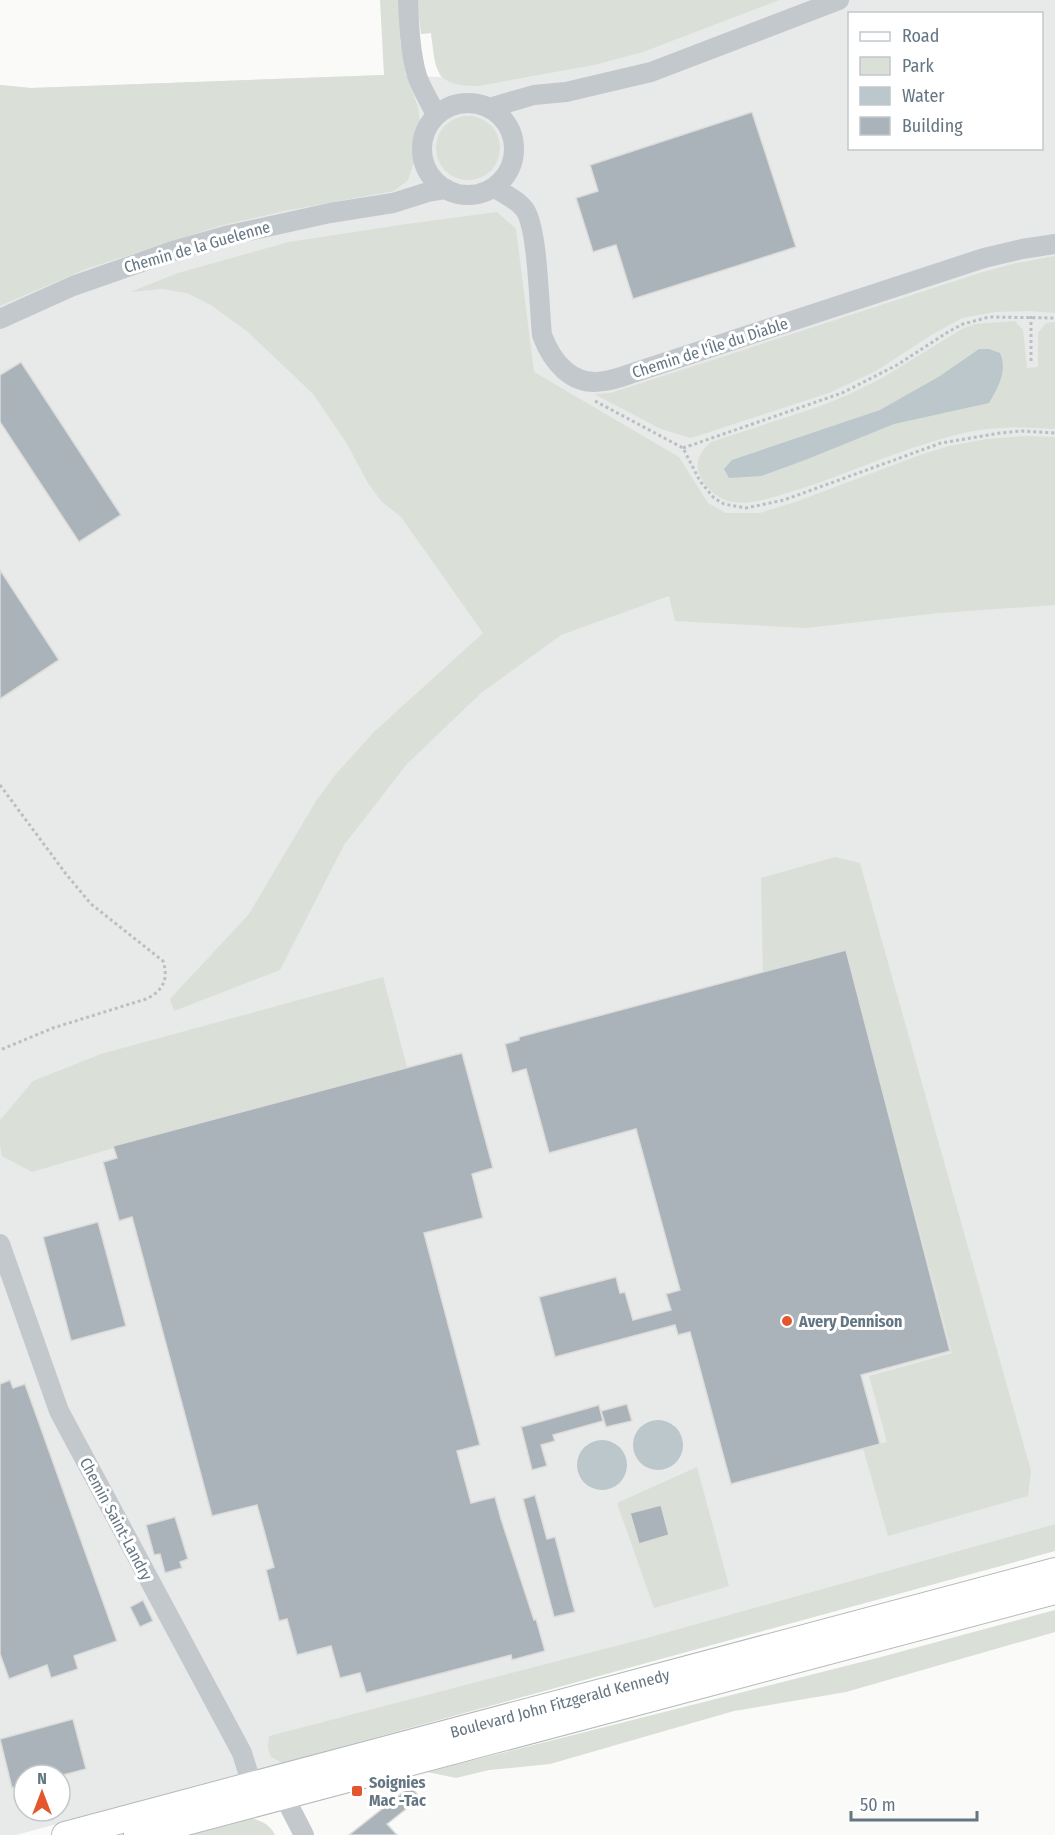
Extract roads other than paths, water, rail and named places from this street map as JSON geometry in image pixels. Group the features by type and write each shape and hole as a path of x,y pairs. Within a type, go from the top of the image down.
{"main road":[{"name":"Boulevard John Fitzgerald Kennedy","path":"65,1835 1055,1571"},
{"name":"Boulevard John Fitzgerald Kennedy","path":"137,1835 1055,1591"}],"street":[{"path":"408,0 410,40 414,63 421,85 436,115"},
{"path":"489,108 534,95 548,95 651,72 839,0"},
{"path":"512,135 516,122 526,109 548,95"},
{"path":"459,104 475,104 489,108 502,118 512,135 515,146 513,162 506,176 495,188 480,194 464,196 446,189 436,182 425,163 422,145 426,132 436,115 459,104"},
{"path":"402,200 413,187 425,163"},
{"name":"Chemin de l'Île du Diable","path":"495,188 523,207 528,216 534,241 542,335 552,357 559,367 574,377 592,382 604,381 984,258 1055,244"},
{"name":"Chemin de la Guelenne","path":"0,319 73,286 176,250 289,221 402,200 446,189"},
{"name":"Chemin Saint-Landry","path":"0,1244 5,1274 59,1412 242,1753 252,1785"},
{"path":"284,1796 304,1835"}],"water":[{"path":"979,349 989,349 1000,353 1002,359 1001,379 989,403 894,424 761,476 729,478 724,469 732,460 880,410 940,376"},
{"path":"653,1420 663,1420 676,1427 683,1440 683,1450 676,1463 663,1470 653,1470 644,1466 637,1459 633,1450 633,1440 637,1431 644,1424"},
{"path":"597,1440 607,1440 620,1447 627,1460 627,1470 620,1483 607,1490 597,1490 588,1486 581,1479 577,1470 577,1460 581,1451 588,1444"}],"place":[{"name":"Avery Dennison","path":"787,1321"},
{"name":"Soignies Mac -Tac","path":"357,1791"}]}
